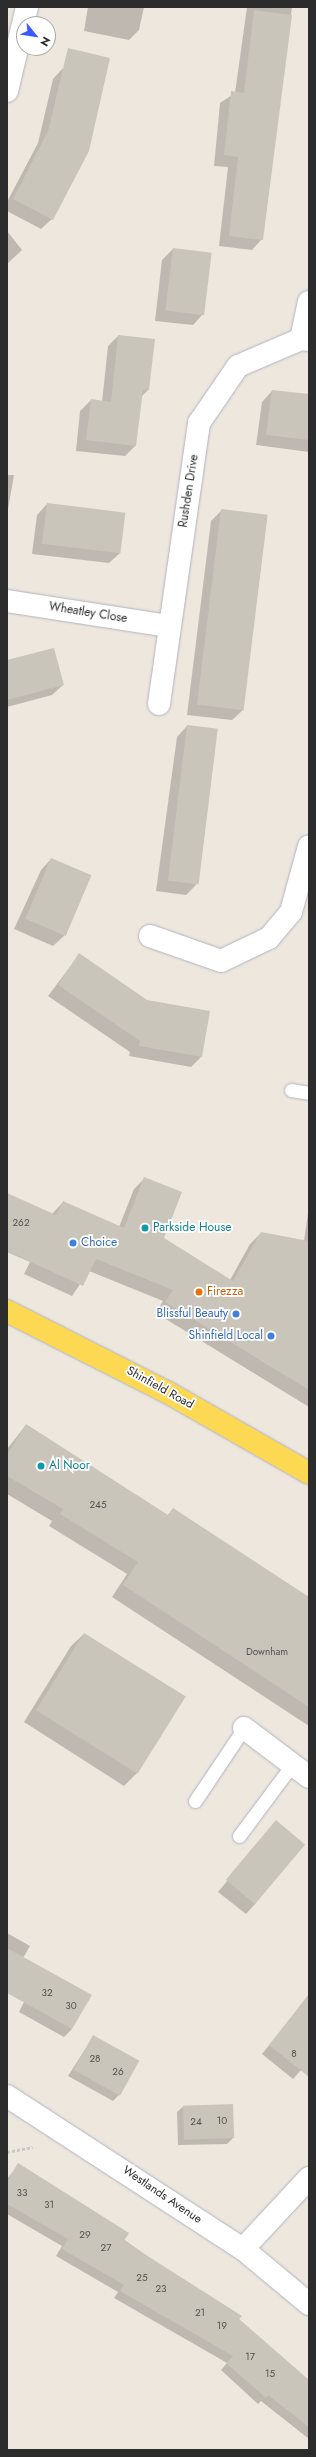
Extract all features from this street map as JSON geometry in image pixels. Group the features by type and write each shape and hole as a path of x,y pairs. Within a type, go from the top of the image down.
{"main road":[{"name":"Shinfield Road","path":"7,1311 167,1392 309,1473"}],"street":[{"path":"7,91 27,7"},
{"path":"305,340 309,302"},
{"name":"Rushden Drive","path":"159,704 168,626 199,423 238,366 305,340"},
{"name":"Wheatley Close","path":"7,601 168,626"},
{"path":"150,936 221,961 270,938 291,912 309,846"},
{"path":"244,1728 301,1771"},
{"name":"Westlands Avenue","path":"7,2096 243,2249 309,2304"},
{"path":"243,2249 309,2178"}],"lane":[{"path":"291,1090 309,1093"},
{"path":"195,1801 244,1728"},
{"path":"239,1836 301,1771"}],"building":[{"path":"254,10 292,15 263,240 229,236 238,157 224,155 231,91 244,93"},
{"path":"68,48 110,58 89,151 53,220 13,199 48,131"},
{"path":"173,248 212,253 204,315 165,311"},
{"path":"118,335 155,339 149,390 143,390 136,446 86,440 91,399 111,402"},
{"path":"272,390 309,394 309,440 266,435"},
{"path":"47,503 125,513 120,553 42,544"},
{"path":"221,509 268,515 244,710 197,705"},
{"path":"54,648 64,685 7,700 7,660"},
{"path":"187,725 218,729 199,885 168,881"},
{"path":"51,858 92,875 66,936 25,919"},
{"path":"79,953 147,1000 210,1011 202,1057 139,1046 140,1041 58,985"},
{"path":"144,1177 182,1192 164,1238 233,1281 261,1232 309,1241 309,1390 165,1302 173,1290 96,1259 83,1286 7,1251 7,1193 56,1215 63,1201 124,1228"},
{"path":"26,1424 168,1515 173,1508 309,1597 309,1707 123,1585 138,1562 60,1514 63,1509 7,1476 7,1455"},
{"path":"84,1633 186,1697 138,1774 36,1710"},
{"path":"276,1820 305,1844 255,1904 226,1880"},
{"path":"7,1948 92,1995 72,2029 7,1993"},
{"path":"309,1994 309,2077 269,2045"},
{"path":"93,2035 139,2061 120,2096 74,2070"},
{"path":"233,2104 234,2138 184,2140 183,2106"},
{"path":"18,2163 129,2233 124,2241 242,2316 239,2319 309,2380 309,2427 268,2395 266,2398 226,2363 233,2356 120,2291 124,2285 62,2249 68,2239 7,2204 7,2182"}],"place":[{"name":"Parkside House","path":"145,1228"},
{"name":"Choice","path":"73,1243"},
{"name":"Firezza","path":"199,1292"},
{"name":"Blissful Beauty","path":"236,1314"},
{"name":"Shinfield Local","path":"271,1336"},
{"name":"Al Noor","path":"41,1466"}]}
